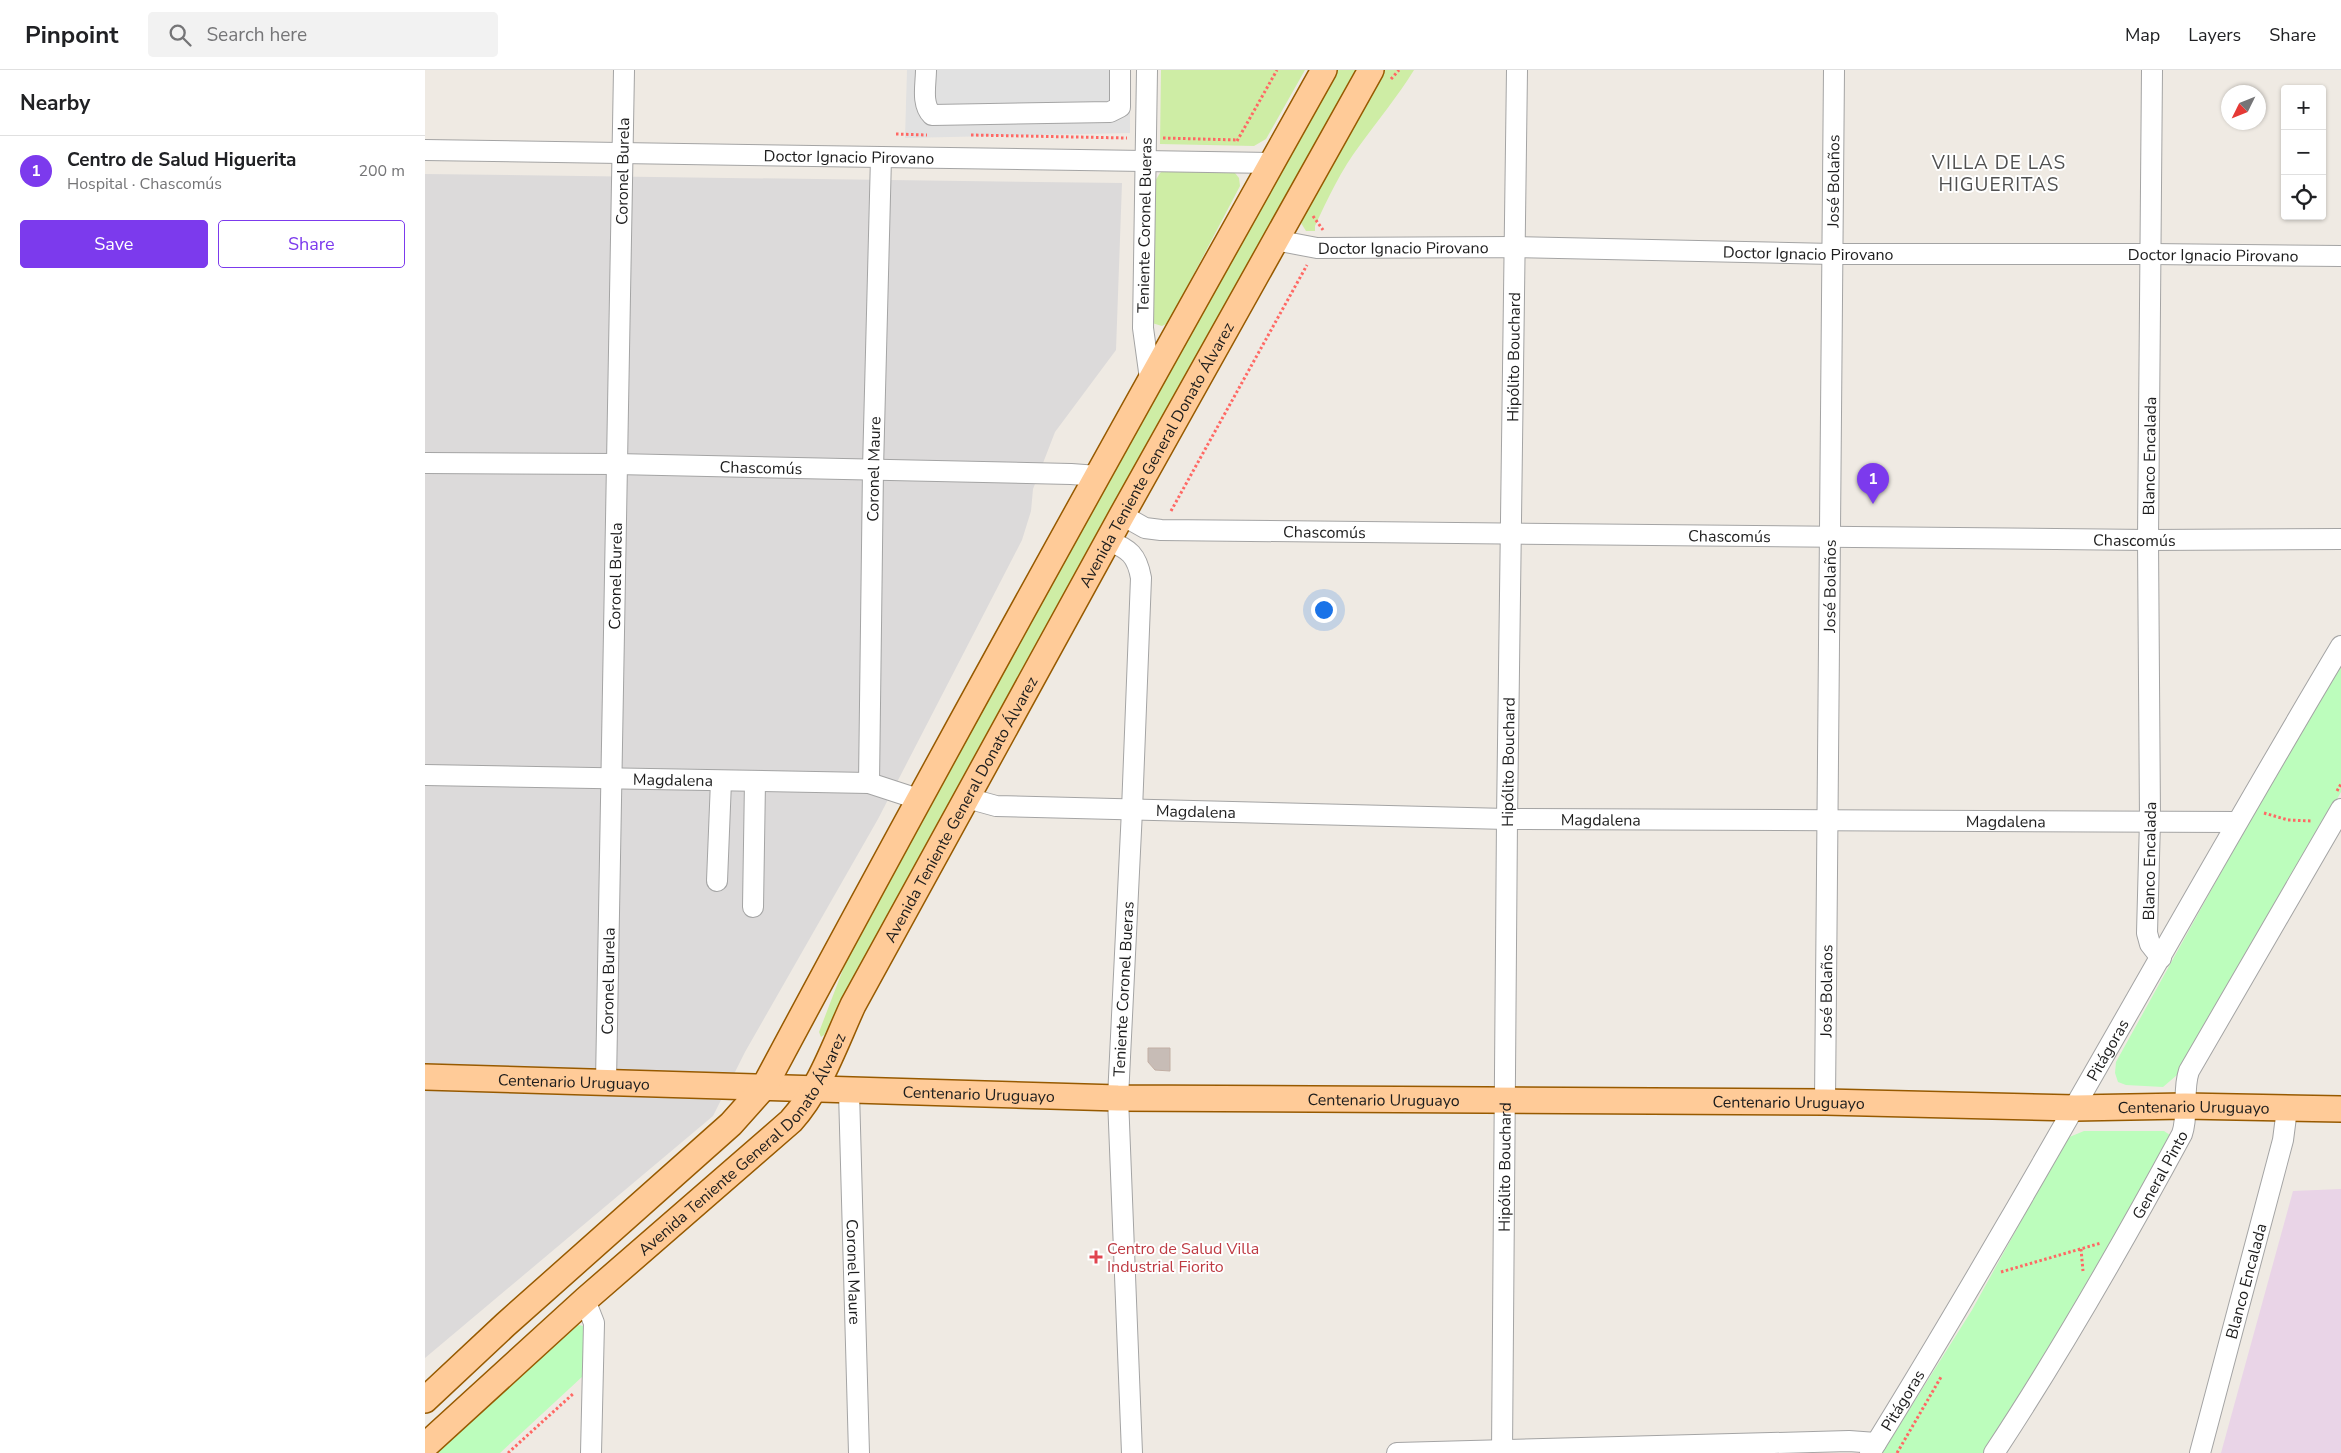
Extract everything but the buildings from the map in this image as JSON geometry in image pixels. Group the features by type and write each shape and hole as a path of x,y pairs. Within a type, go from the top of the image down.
{"main road":[{"name":"Avenida Teniente General Donato Álvarez","path":"425,1400 505,1325 731,1124 764,1087 918,799 1150,379 1324,70"},
{"name":"Avenida Teniente General Donato Álvarez","path":"425,1446 585,1300 791,1121 803,1108 814,1089 853,1005 1275,240 1379,77"},
{"name":"Centenario Uruguayo","path":"425,1077 764,1087 849,1092 1118,1098 1825,1102 2075,1108 2185,1106 2341,1109"}],"street":[{"name":"Coronel Burela","path":"606,1082 624,70"},
{"path":"926,70 925,103 927,110 932,115 1110,112 1120,107 1120,70"},
{"name":"Teniente Coronel Bueras","path":"1147,70 1143,328 1150,379"},
{"name":"Hipólito Bouchard","path":"1502,1451 1507,819 1517,70"},
{"name":"José Bolaños","path":"1825,1102 1834,70"},
{"name":"Blanco Encalada","path":"2152,70 2148,540 2150,820 2147,933 2150,944 2161,958"},
{"name":"Doctor Ignacio Pirovano","path":"425,150 1272,163"},
{"name":"Coronel Maure","path":"869,783 873,469 881,157"},
{"name":"Doctor Ignacio Pirovano","path":"1275,240 1317,248 1514,248 1832,254 2341,256"},
{"name":"Chascomús","path":"425,463 616,464 1098,476"},
{"name":"Chascomús","path":"1123,515 1155,529 2148,540 2341,539"},
{"path":"1109,541 1125,548 1135,558 1155,529"},
{"name":"Teniente Coronel Bueras","path":"1131,1453 1118,1098 1141,578 1135,558"},
{"name":"Pitágoras","path":"1873,1448 2075,1108 2240,815 2341,646"},
{"name":"Magdalena","path":"425,775 869,783 918,799"},
{"path":"717,882 721,781"},
{"path":"753,907 755,781"},
{"name":"Magdalena","path":"967,798 996,806 1507,819 1828,821 2150,820 2240,815"},
{"name":"General Pinto","path":"1994,1453 2027,1403 2126,1238 2185,1125 2185,1082 2189,1071 2338,818"},
{"name":"Coronel Maure","path":"849,1092 859,1453"},
{"name":"Blanco Encalada","path":"2200,1453 2283,1140 2287,1109"},
{"path":"585,1300 594,1323 591,1383 591,1453"},
{"path":"1397,1453 1849,1441 1873,1448"}],"path":[{"path":"1226,162 1277,70"},
{"path":"1379,77 1399,70"},
{"path":"896,134 936,135"},
{"path":"966,135 1238,140"},
{"path":"1155,529 1325,233 1313,216 1317,208"},
{"path":"2240,815 2289,820 2338,818"},
{"path":"1997,1280 2001,1271 2107,1241"},
{"path":"1897,1453 1944,1372"},
{"path":"508,1453 571,1394 591,1383"}],"shaded area":[{"path":"907,70 1130,70 1130,133 905,138"},
{"path":"425,174 1122,183 1116,350 1055,432 1033,489 1031,511 1022,540 878,819 745,1052 713,1116 425,1358"},
{"path":"2341,1189 2341,1453 2221,1453 2293,1191"}],"green space":[{"path":"1161,70 1305,70 1266,139 1254,146 1160,144"},
{"path":"1336,70 1359,70 824,1035 821,1037 819,1032 857,933"},
{"path":"1385,70 1414,70 1347,164 1335,184 1315,226 1315,231 1306,231 1301,223 1302,216"},
{"path":"1168,167 1235,173 1239,178 1240,186 1168,323 1162,326 1152,323 1154,183 1160,173"},
{"path":"2341,666 2341,792 2177,1075 2163,1087 2126,1085 2118,1082 2115,1073 2116,1062 2260,802"},
{"path":"2084,1131 2164,1131 2170,1135 2168,1142 2102,1260 2033,1377 1984,1453 1882,1453 1972,1310 2067,1138"},
{"path":"578,1325 584,1326 588,1333 583,1376 500,1453 436,1453"}],"place":[{"name":"Centro de Salud Higuerita","path":"1873,504"},
{"name":"Centro de Salud Villa Industrial Fiorito","path":"1096,1257"}],"district":[{"name":"VILLA DE LAS HIGUERITAS","path":"1999,173"}]}
